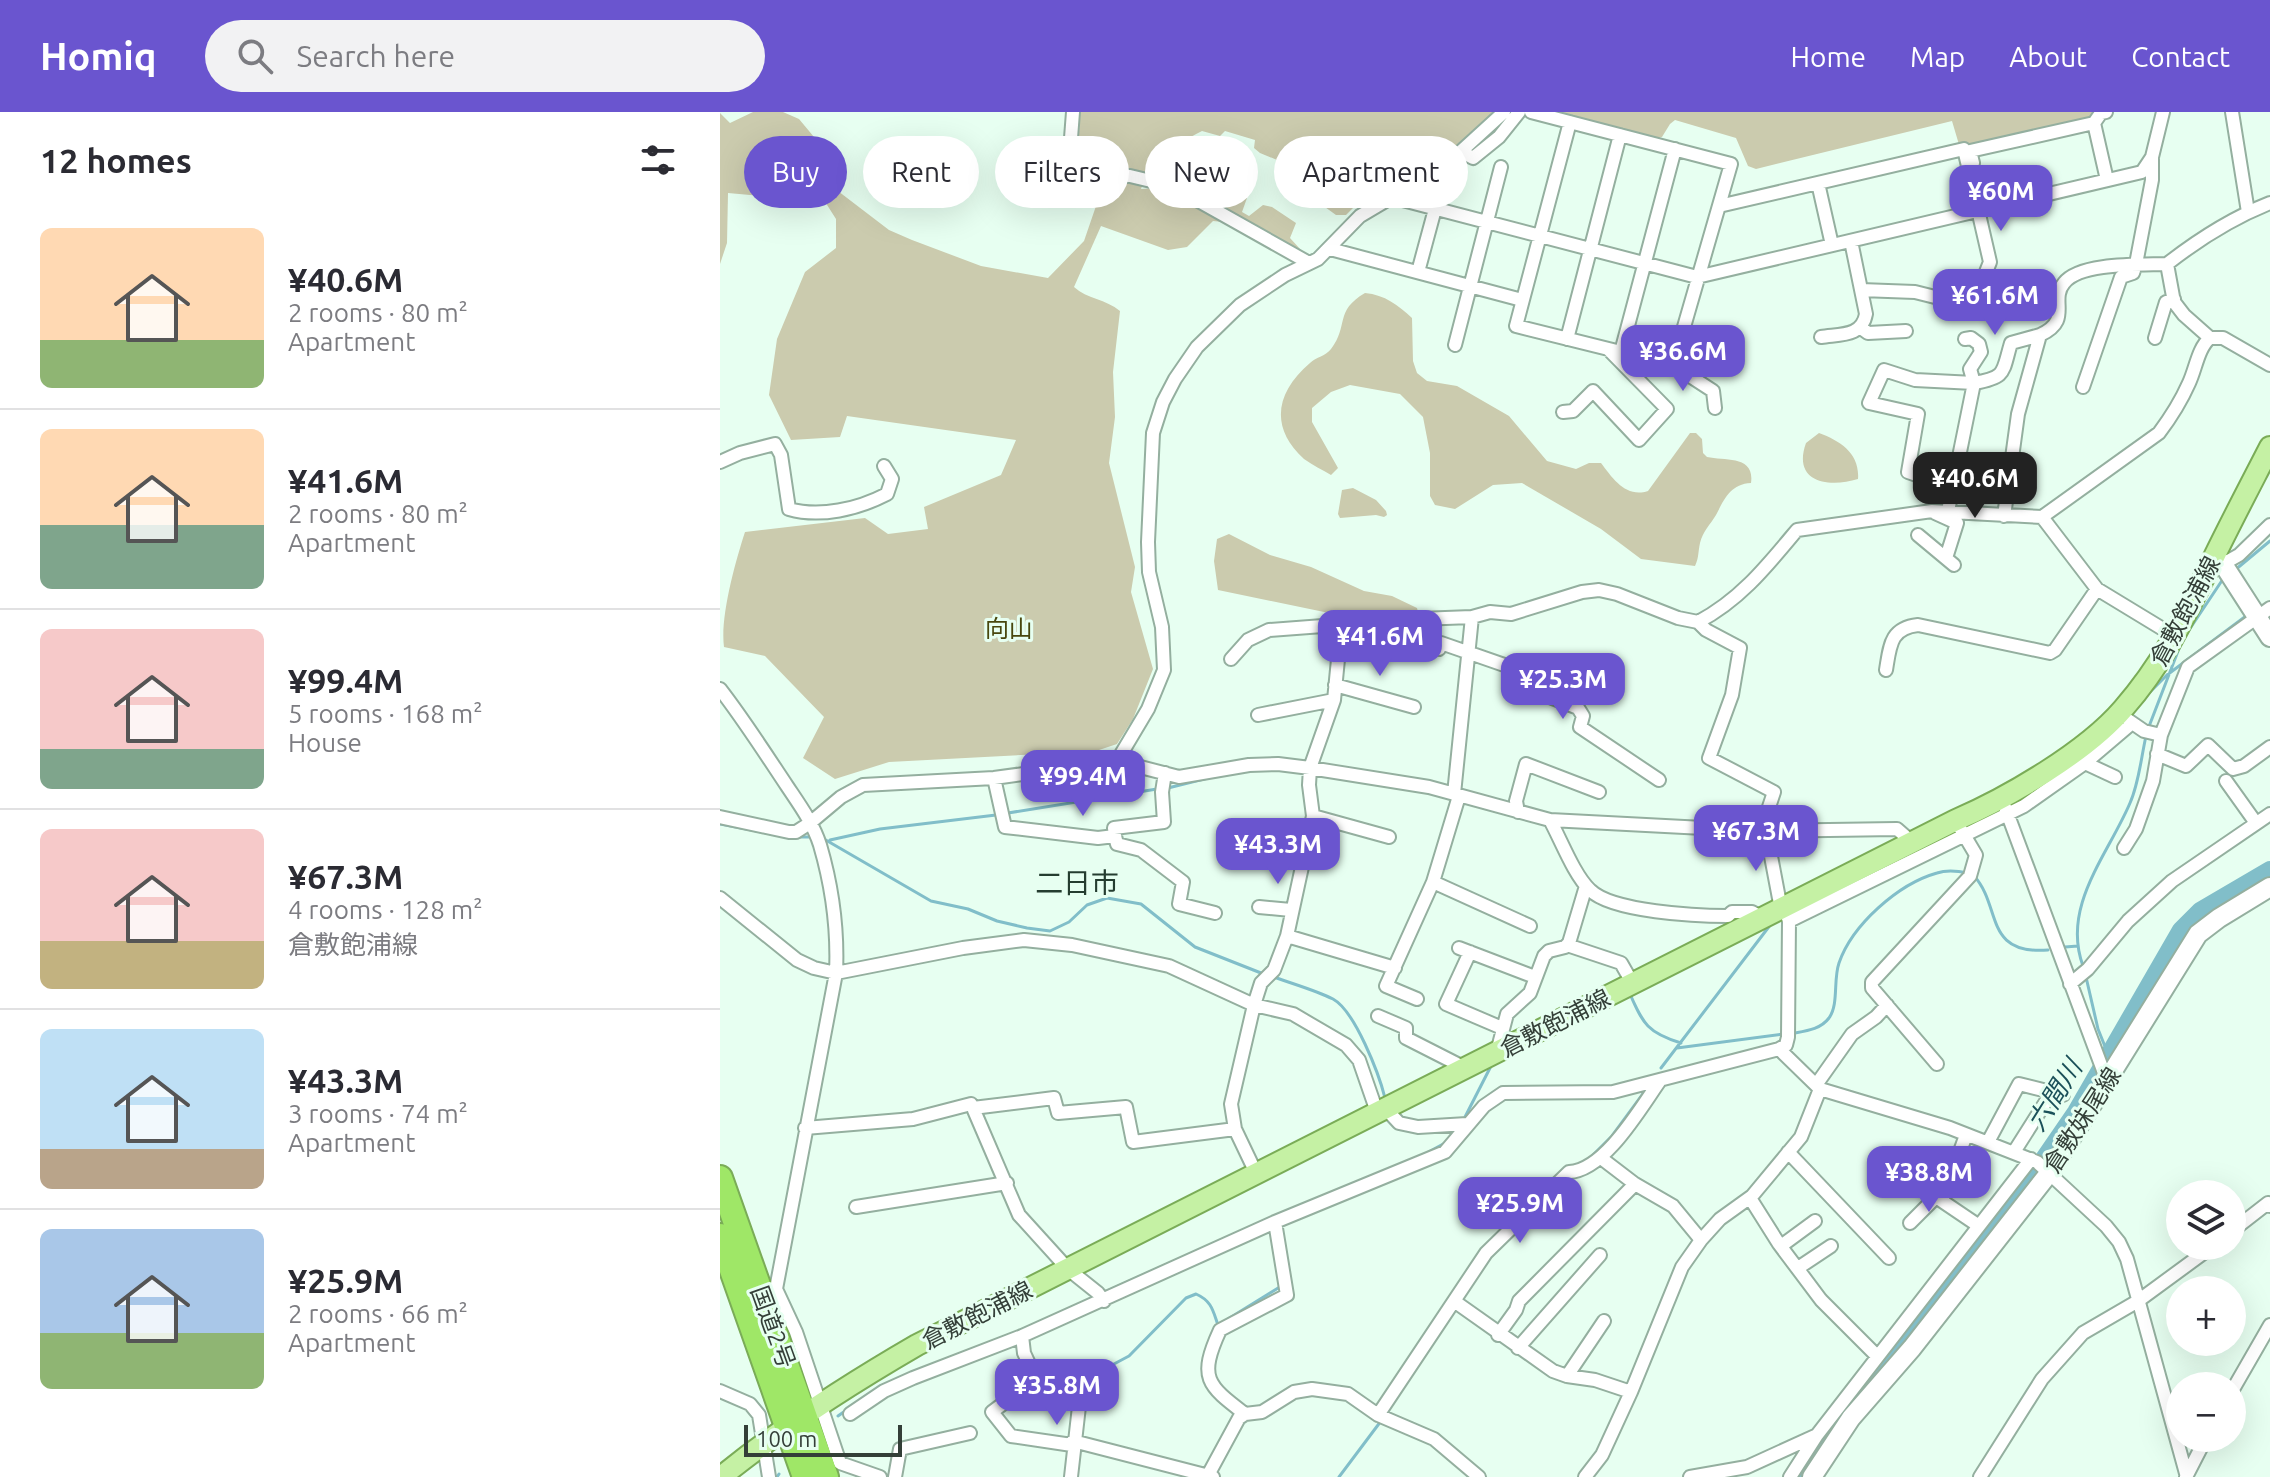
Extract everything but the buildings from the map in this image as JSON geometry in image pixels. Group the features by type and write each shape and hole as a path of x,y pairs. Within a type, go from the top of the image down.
{"highway":[{"name":"国道2号","path":"720,1178 826,1477"},
{"name":"国道2号","path":"720,1236 804,1415 805,1477"}],"main road":[{"name":"倉敷飽浦線","path":"721,1477 764,1441 917,1345 1633,984 1782,914 1913,843 1960,828 2005,806 2090,740 2126,717 2148,678 2224,567 2270,447"},
{"path":"2224,567 2263,612 2270,637"},
{"name":"倉敷妹尾線","path":"1812,1477 1824,1440 1851,1418 1912,1348 2106,1079 2198,934 2270,887"}],"street":[{"path":"1073,112 1070,151 1077,165 1094,175 1130,176 1172,186 1309,263"},
{"path":"1468,146 1504,112"},
{"path":"1468,155 1473,158 1499,137 1519,112"},
{"path":"1531,112 1731,164 1673,365"},
{"path":"1965,282 1984,277 1990,262 1970,151 2094,123 2101,113 2106,112"},
{"path":"2083,387 2121,277 2133,273 2136,264 2152,180 2152,157 2163,112"},
{"path":"2232,112 2248,212"},
{"path":"1570,122 1516,326 1673,365 1713,391 1715,408"},
{"path":"2094,123 2107,180"},
{"path":"1567,339 1620,135"},
{"path":"1614,351 1644,264 1675,149"},
{"path":"1719,206 1964,149 1981,210"},
{"path":"1431,208 1697,277 2142,172 2152,157"},
{"path":"1455,345 1501,167"},
{"path":"1818,183 1832,245"},
{"path":"1954,488 1908,472 1918,414 1869,403 1884,370 1915,380 1974,383 1996,379 2001,374 2011,343 2051,330 2057,322 2060,314 2059,291 2064,281 2075,273 2136,264 2167,264 2210,233 2270,203"},
{"path":"1117,761 1148,709 1164,670 1162,627 1149,572 1148,542 1153,433 1163,402 1197,347 1240,305 1318,259 1360,216 1373,208"},
{"path":"1418,272 1435,209"},
{"path":"1821,337 1855,332 1861,328 1866,314 1851,241"},
{"path":"1330,249 1522,300"},
{"path":"2167,264 2174,299 2184,315 2210,338"},
{"path":"1861,290 1915,292 1959,303 1971,303 1993,291 2029,296 2059,291"},
{"path":"2155,338 2166,302 2174,299"},
{"path":"1861,328 1868,333 1906,331"},
{"path":"2004,516 2018,414 2040,335"},
{"path":"1948,511 1974,383 1970,369 1981,352 1979,344 1971,338 1965,339"},
{"path":"1698,622 1723,609 1749,586 1797,530 1932,511 2042,517 2159,433 2173,414 2189,384 2204,343 2210,338 2223,338 2270,365"},
{"path":"1563,412 1573,411 1593,391 1639,440 1667,409 1614,351"},
{"path":"720,462 775,444 781,455 789,509 804,513 847,509 887,494 892,479 884,466"},
{"path":"1918,535 1950,561 1957,523 1932,511"},
{"path":"2042,517 2097,589 2176,637"},
{"path":"2224,567 2270,525"},
{"path":"1886,670 1896,633 1906,626 1918,625 2050,653 2097,589"},
{"path":"850,1414 903,1382 1022,1336 1275,1222 1445,1152 1467,1124 1494,1097 1503,1093 1613,1092 1659,1082 1786,1045 1782,914 1764,830 1774,792 1709,758 1732,695 1740,648 1706,630 1698,622 1599,590 1582,592 1511,614 1490,612 1472,617 1339,622 1336,625 1269,630 1248,640 1231,659"},
{"path":"2124,848 2136,829 2153,781 2157,754 2154,733 2188,667 2263,612"},
{"path":"1417,999 1386,986 1433,882 1457,795 1472,617"},
{"path":"1256,1173 1235,1129 1231,1104 1261,983 1274,970 1287,936 1313,816 1310,768 1334,700 1340,639 1336,625"},
{"path":"1439,649 1441,643 1536,676 1542,694 1578,708 1583,716 1580,727 1659,780"},
{"path":"1335,685 1414,707"},
{"path":"720,689 744,720 819,842 835,926 836,973 776,1289 796,1332 804,1415 840,1463 880,1477"},
{"path":"1258,715 1334,700"},
{"path":"2106,1079 2005,806 2024,806 2085,763 2126,717 2154,733"},
{"path":"2157,754 2186,766 2208,745 2233,769 2244,766 2270,747"},
{"path":"721,814 796,832 841,797 863,785 994,778 1117,761 1189,777 1227,767 1263,764 1402,781 1550,820 1764,830 1897,829 1913,843"},
{"path":"2085,763 2115,777"},
{"path":"1518,812 1516,801 1526,764 1599,792"},
{"path":"1165,773 1162,792 1164,822 1114,828 1117,844 1141,850 1183,882 1179,904 1215,913"},
{"path":"994,778 1005,827 1098,838 1115,836"},
{"path":"2226,781 2256,823"},
{"path":"2070,984 2128,921 2172,881 2270,814"},
{"path":"1313,816 1389,837"},
{"path":"1550,820 1586,886 1598,896 1686,916 1728,916 1732,912 1782,914 1960,828 1976,855 1971,875 1872,982 1872,988 1937,1064"},
{"path":"1433,882 1530,926"},
{"path":"1567,945 1586,886"},
{"path":"720,898 797,960 836,973 963,948 1024,940 1072,945 1169,966 1254,1005 1293,1014 1346,1045 1359,1060 1381,1110 1399,1123 1418,1127 1467,1124"},
{"path":"1259,907 1291,910"},
{"path":"1287,936 1395,968"},
{"path":"1497,1052 1507,1014 1530,993 1544,956 1549,951 1567,945 1621,963 1633,984"},
{"path":"1502,1028 1446,1004 1465,950 1535,977"},
{"path":"1585,1477 1602,1455 1682,1267 1720,1219 1750,1198 1801,1137 1818,1087 1852,1034 1887,1005"},
{"path":"1378,1016 1406,1028 1406,1038 1465,1068"},
{"path":"1779,1049 1818,1087 1988,1142 2041,1166 2119,1242 2127,1259 2185,1473"},
{"path":"1382,1416 1486,1253 1569,1172 1581,1172 1601,1158 1659,1082"},
{"path":"1988,1142 2019,1084 2058,1093 2014,1152"},
{"path":"973,1108 1054,1098 1058,1113 1126,1107 1133,1142 1235,1129"},
{"path":"805,1128 913,1119 971,1104 1019,1215 1068,1269 1101,1298"},
{"path":"1942,1201 1966,1135"},
{"path":"1788,1152 1889,1258"},
{"path":"1601,1158 1635,1184 1673,1206 1701,1240"},
{"path":"1790,1477 1824,1440 1877,1356 1979,1226 2041,1166"},
{"path":"856,1207 1007,1183"},
{"path":"1498,1335 1519,1301 1635,1184"},
{"path":"1910,1223 1936,1197 1979,1226"},
{"path":"1750,1198 1821,1300 1877,1356"},
{"path":"2246,1220 2268,1203 2270,1206"},
{"path":"1781,1246 1815,1221"},
{"path":"1245,1414 1216,1393 1207,1367 1220,1330 1287,1295 1275,1222"},
{"path":"1798,1268 1831,1246"},
{"path":"1518,1348 1600,1255"},
{"path":"1980,1477 2042,1379 2083,1333 2138,1301 2194,1260"},
{"path":"1454,1301 1553,1371 1631,1392"},
{"path":"1567,1376 1604,1321"},
{"path":"2243,1372 2270,1325"},
{"path":"1022,1336 1024,1353 1036,1379 992,1412 1011,1436 1072,1443 1209,1476 1239,1418 1262,1412 1294,1392 1312,1389 1348,1394 1382,1416 1434,1439 1479,1477"},
{"path":"1071,1477 1072,1443 1082,1380"},
{"path":"720,1391 755,1407 763,1427 769,1477"},
{"path":"895,1477 900,1449 970,1433"},
{"path":"1690,1477 1747,1467 1824,1440"},
{"path":"2185,1473 2198,1452"}],"green space":[{"name":"向山","path":"753,112 783,112 799,119 813,136 744,136 744,194 728,193 727,243 720,264 720,113 730,123"},
{"name":"向山","path":"1080,112 1501,112 1468,141 1468,136 1274,136 1274,159 1258,151 1258,136 1242,136 1225,131 1220,136 1202,131 1193,136 1145,136 1145,179 1141,189 1145,189 1145,208 1243,208 1242,212 1249,216 1263,205 1272,207 1296,223 1290,238 1301,250 1297,260 1292,261 1223,222 1213,221 1187,247 1168,250 1101,226 1074,287 1120,311 1113,372 1115,417 1109,463 1135,567 1131,592 1153,669 1133,719 1117,744 1096,751 889,762 835,779 803,758 824,717 765,656 724,647 726,606 745,532 865,518 888,534 928,529 924,507 1001,475 1016,440 847,416 840,437 791,440 769,395 777,339 805,272 836,248 836,219 829,208 847,208 847,198 889,230 912,240 981,266 1048,278 1084,241 1095,208 1129,208 1129,136 1079,136"},
{"path":"1541,112 2097,112 2090,120 1960,148 1952,121 1756,169 1748,166 1736,138 1675,120 1662,137 1655,139"},
{"name":"向山","path":"1326,208 1353,208 1346,215 1336,215"},
{"path":"1365,293 1391,301 1412,318 1413,361 1417,373 1427,381 1457,386 1509,416 1547,461 1576,469 1589,463 1601,463 1615,481 1627,489 1633,492 1648,491 1690,433 1696,433 1702,439 1703,453 1707,457 1744,464 1751,474 1751,483 1738,486 1725,499 1703,535 1695,566 1641,559 1601,529 1522,483 1493,485 1455,509 1435,505 1430,496 1430,453 1423,417 1400,394 1350,385 1331,392 1312,408 1312,422 1338,468 1331,475 1304,459 1293,447 1285,435 1281,410 1290,386 1310,363 1331,349 1349,306"},
{"path":"1819,433 1848,450 1856,462 1858,479 1825,482 1808,474 1803,456 1806,443"},
{"path":"1353,488 1376,500 1387,515 1340,518 1342,490"},
{"path":"1229,534 1270,555 1311,567 1364,591 1392,596 1417,608 1418,612 1329,613 1218,590 1214,561 1217,539"}],"waterway":[{"path":"2235,570 2270,541"},
{"path":"2187,633 2223,579"},
{"path":"2149,693 2167,675 2246,616"},
{"path":"2148,729 2180,646"},
{"path":"2083,966 2078,944 2082,902 2133,795 2146,736"},
{"path":"1168,788 1212,777"},
{"path":"1008,813 1157,789"},
{"path":"1987,816 1998,811"},
{"path":"830,840 880,829 996,815"},
{"path":"720,824 787,837"},
{"path":"795,837 811,837"},
{"path":"824,839 931,901 1027,928 1050,931 1069,922 1087,905 1107,898 1141,904 1195,947 1261,973"},
{"name":"六間川","path":"1869,1385 2030,1179 2076,1112 2181,930 2200,911 2270,870"},
{"path":"1790,1034 1817,1028 1829,1018 1834,1006 1837,970 1845,949 1878,908 1922,878 1944,871 1968,873"},
{"path":"1974,876 1983,888 2003,937 2013,945 2048,950"},
{"path":"1661,1068 1771,924"},
{"path":"2065,947 2078,946"},
{"path":"1274,977 1333,999 1341,1006 1358,1029 1385,1098"},
{"path":"2086,977 2098,1029 2108,1054"},
{"path":"1630,994 1648,1026 1681,1043"},
{"path":"1677,1048 1783,1034"},
{"path":"1465,1117 1491,1066"},
{"path":"1590,1158 1612,1136 1648,1087"},
{"path":"1423,1155 1445,1143"},
{"path":"1107,1291 1228,1237"},
{"path":"1228,1319 1283,1285"},
{"path":"1087,1384 1097,1373 1129,1356 1186,1298 1196,1294 1205,1300 1218,1325"},
{"path":"838,1416 869,1394"},
{"name":"六間川","path":"1800,1477 1826,1437 1850,1408"},
{"path":"1339,1477 1381,1421"}],"district":[{"name":"二日市","path":"1077,882"}]}
